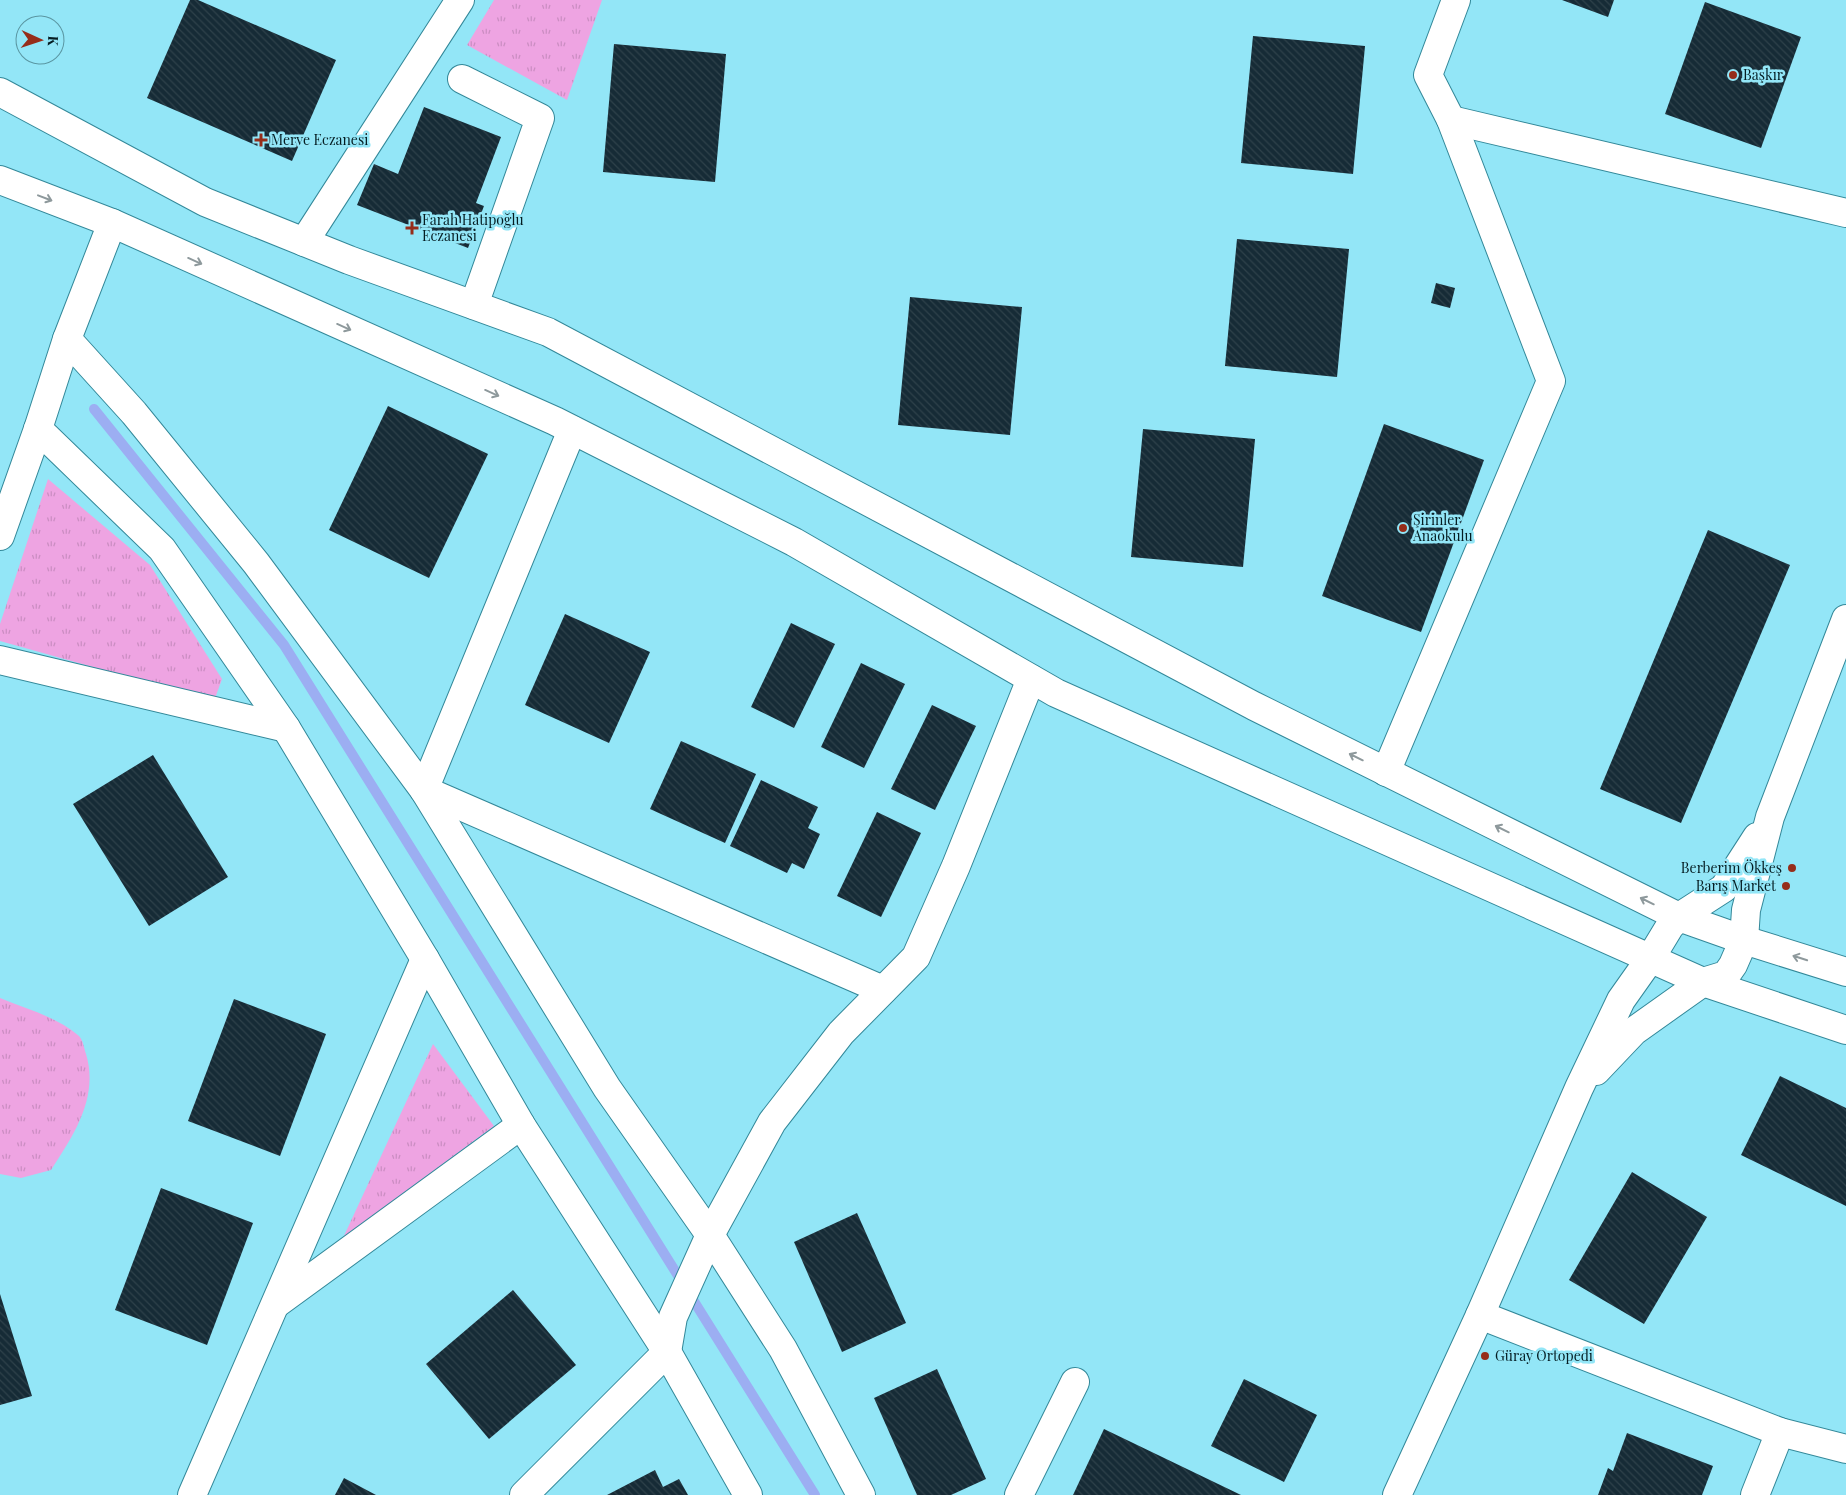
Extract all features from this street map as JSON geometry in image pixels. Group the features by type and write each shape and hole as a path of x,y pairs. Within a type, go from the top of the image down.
{"street":[{"path":"304,242 460,0"},
{"path":"1386,772 1551,380 1452,120 1428,75 1456,0"},
{"path":"462,79 540,118 474,305"},
{"path":"0,92 205,202 304,242 548,332 1254,706 1680,917 1744,940 1846,972"},
{"path":"1452,120 1846,213"},
{"path":"0,180 112,224 572,430 794,542 1056,693 1703,982 1846,1030"},
{"path":"0,536 38,429 67,339 112,224"},
{"path":"67,339 134,413 256,564 424,790 606,1088 710,1236 783,1349 861,1495"},
{"path":"38,429 162,549 286,728 521,1125 667,1352 748,1495"},
{"path":"424,790 572,430"},
{"path":"1579,1088 1634,1031 1703,982 1726,975 1733,965 1744,940 1746,910 1770,817 1846,619"},
{"path":"0,660 286,728"},
{"path":"524,1495 667,1352 673,1317 693,1272 710,1236 772,1122 841,1033 916,957 956,866 1031,679"},
{"path":"424,790 883,990"},
{"path":"1397,1495 1480,1315 1579,1088 1621,1000 1650,959 1670,926 1680,917 1724,888 1770,817"},
{"path":"192,1495 424,959"},
{"path":"275,1304 521,1125"},
{"path":"1480,1315 1780,1432 1846,1449"},
{"path":"1019,1495 1075,1382"},
{"path":"1755,1495 1780,1432"}],"green space":[{"path":"494,0 602,0 567,100 467,45"},
{"path":"48,479 150,565 222,679 214,701 0,641 0,624"},
{"path":"0,998 51,1019 79,1036 82,1040 89,1070 87,1100 82,1115 60,1157 51,1170 21,1178 0,1174"},
{"path":"433,1044 494,1126 343,1238"}],"building":[{"path":"190,0 198,0 336,60 292,161 147,98"},
{"path":"1562,0 1614,0 1608,17"},
{"name":"Başkır","path":"1705,2 1801,37 1761,148 1665,114"},
{"path":"1253,36 1365,46 1353,174 1241,163"},
{"path":"614,44 726,54 715,182 603,172"},
{"path":"424,107 501,137 476,203 484,206 468,248 357,205 374,164 398,174"},
{"path":"1237,239 1349,249 1337,377 1225,366"},
{"path":"1436,283 1455,288 1450,308 1431,303"},
{"path":"910,297 1022,307 1010,435 898,425"},
{"path":"388,406 488,454 429,578 329,530"},
{"name":"Şirinler Anaokulu","path":"1384,424 1484,460 1421,632 1322,596"},
{"path":"1143,429 1255,439 1243,567 1131,557"},
{"path":"1708,530 1790,565 1681,823 1600,789"},
{"path":"565,614 650,652 609,743 525,705"},
{"path":"791,623 835,644 794,728 751,707"},
{"path":"861,663 905,684 864,768 821,747"},
{"path":"932,705 976,726 935,810 891,789"},
{"path":"681,741 756,774 725,843 650,809"},
{"path":"153,755 228,877 149,926 73,804"},
{"path":"761,780 818,807 808,828 820,834 804,869 792,863 787,873 730,846"},
{"path":"877,812 921,833 881,917 837,896"},
{"path":"234,999 326,1034 280,1156 188,1121"},
{"path":"1780,1076 1846,1108 1846,1206 1741,1155"},
{"path":"1632,1172 1707,1217 1644,1324 1569,1280"},
{"path":"161,1188 253,1223 207,1345 115,1310"},
{"path":"857,1213 906,1323 842,1352 794,1242"},
{"path":"513,1290 576,1365 489,1439 426,1364"},
{"path":"0,1294 32,1396 0,1405"},
{"path":"937,1369 986,1479 951,1495 917,1495 874,1398"},
{"path":"1244,1379 1317,1415 1284,1482 1211,1446"},
{"path":"1104,1429 1241,1495 1073,1495"},
{"path":"1627,1433 1713,1466 1702,1495 1598,1495 1608,1468 1613,1471"},
{"path":"655,1470 663,1487 679,1479 688,1495 607,1495"},
{"path":"344,1478 376,1495 335,1495"}],"waterway":[{"path":"94,409 284,645 815,1495"}],"place":[{"name":"Başkır","path":"1733,75"},
{"name":"Merve Eczanesi","path":"261,140"},
{"name":"Farah Hatipoğlu Eczanesi","path":"412,228"},
{"name":"Şirinler Anaokulu","path":"1403,528"},
{"name":"Berberim Ökkeş","path":"1792,868"},
{"name":"Barış Market","path":"1786,886"},
{"name":"Güray Ortopedi","path":"1485,1356"}]}
